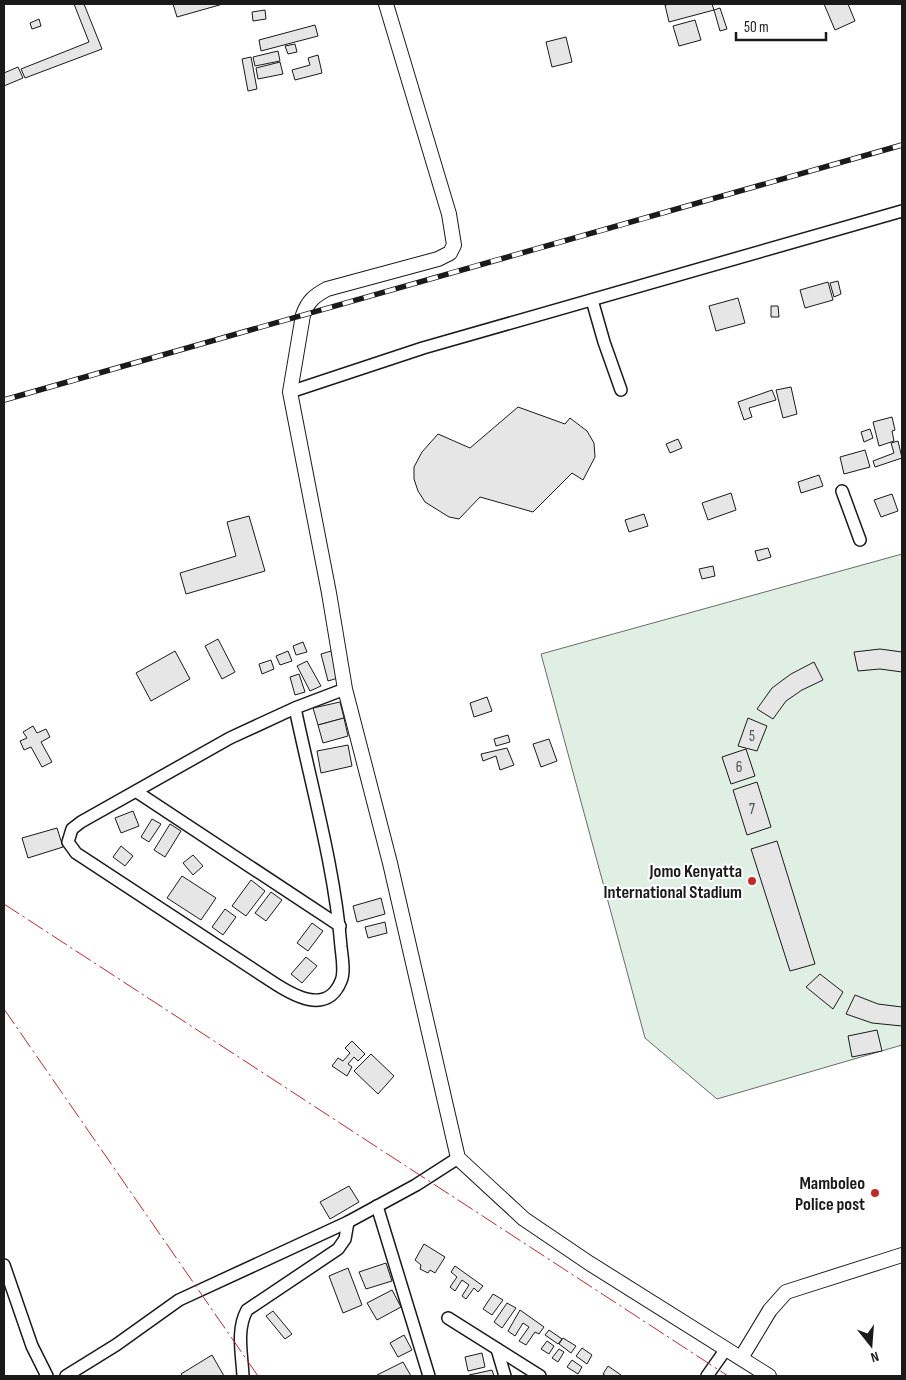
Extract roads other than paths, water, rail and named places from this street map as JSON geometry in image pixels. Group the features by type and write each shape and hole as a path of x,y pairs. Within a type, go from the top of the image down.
{"street":[{"path":"386,4 449,214 454,245 450,253 438,260 327,289 312,298 306,305 303,315 290,392 329,593 345,690 390,863 458,1158 524,1219 589,1263 769,1376"},
{"path":"290,392 422,348 902,211"},
{"path":"592,300 621,390"},
{"path":"842,491 860,540"},
{"path":"295,708 340,926 342,980 332,994 318,1000 298,998 76,853 68,842 72,829 81,822 230,738 295,708 345,690"},
{"path":"137,792 340,926"},
{"path":"66,1376 116,1345 179,1300 348,1222 416,1185 458,1158"},
{"path":"377,1206 429,1376"},
{"path":"243,1376 240,1328 241,1321 247,1310 338,1249 345,1239 348,1222"},
{"path":"741,1358 770,1310 786,1292 902,1255"},
{"path":"4,1265 32,1346 47,1376"},
{"path":"448,1318 540,1376"},
{"path":"497,1349 505,1376"},
{"path":"707,1376 726,1349"}],"railway":[{"path":"4,400 902,145"}],"place":[{"name":"Jomo Kenyatta International Stadium","path":"752,881"},
{"name":"Mamboleo Police post","path":"875,1193"}]}
